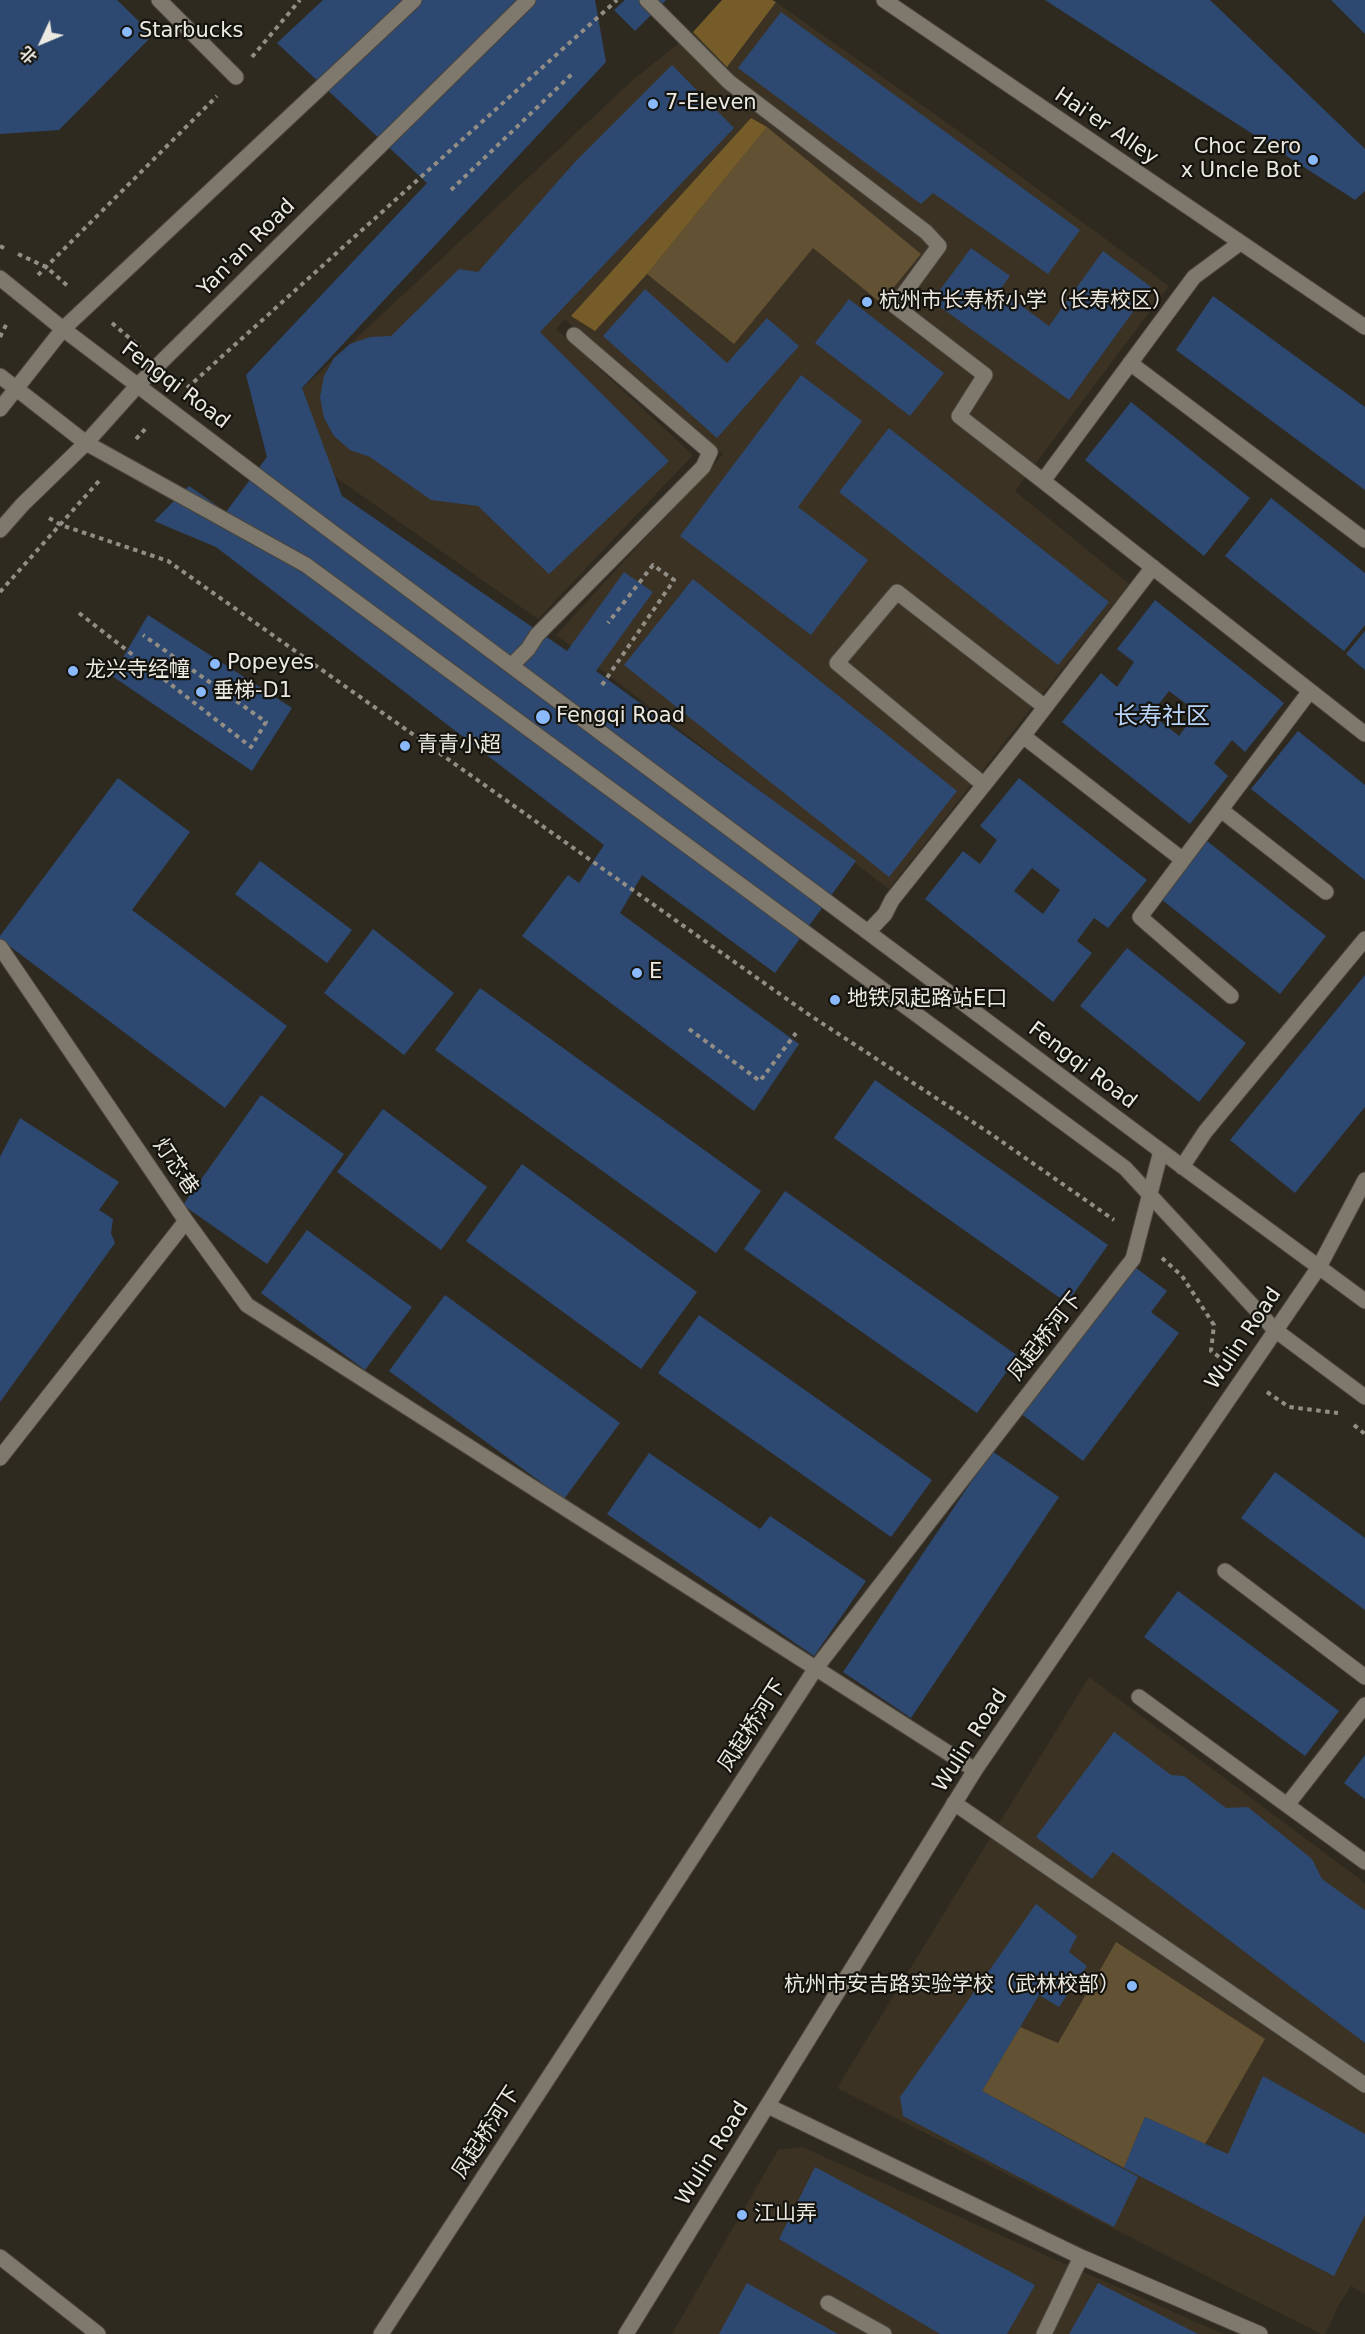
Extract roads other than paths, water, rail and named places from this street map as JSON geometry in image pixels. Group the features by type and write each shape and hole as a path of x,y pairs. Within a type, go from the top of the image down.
{"main road":[{"path":"159,0 236,77"},
{"path":"0,409 63,329 414,0"},
{"name":"Yan'an Road","path":"0,530 22,504 86,443 138,385 528,0"},
{"path":"647,0 729,82 926,232 939,246 895,306 985,375 958,416 1365,734"},
{"name":"Hai'er Alley","path":"884,0 1365,327"},
{"path":"1043,481 1194,277 1240,243"},
{"name":"Fengqi Road","path":"0,278 21,292 63,329 1182,1167 1365,1301"},
{"path":"512,665 528,649 537,635 703,467 710,452 574,335"},
{"path":"1130,363 1365,540"},
{"path":"0,375 86,443 306,565 1125,1168 1275,1330 1365,1397"},
{"path":"868,932 885,914 892,900 1023,736 1153,567"},
{"path":"984,785 837,663 897,592 1045,707"},
{"path":"1231,996 1140,917 1310,691"},
{"path":"1023,736 1183,860"},
{"path":"1221,810 1326,892"},
{"path":"1182,1167 1205,1132 1365,939"},
{"name":"灯芯巷","path":"0,948 186,1221 0,1458"},
{"name":"凤起桥河下","path":"381,2334 816,1668 1132,1259 1161,1151"},
{"name":"Wulin Road","path":"626,2334 975,1770 1319,1267 1365,1180"},
{"path":"186,1221 247,1305 975,1770"},
{"path":"1225,1571 1365,1677"},
{"path":"1139,1697 1365,1862"},
{"path":"1287,1805 1365,1705"},
{"path":"954,1803 1365,2085"},
{"path":"768,2106 1081,2257 1260,2334"},
{"path":"0,2257 98,2334"},
{"path":"1044,2334 1081,2257"},
{"path":"828,2303 884,2334"}],"place":[{"name":"Starbucks","path":"127,32"},
{"name":"7-Eleven","path":"653,104"},
{"name":"Choc Zero x Uncle Bot","path":"1313,160"},
{"name":"杭州市长寿桥小学（长寿校区）","path":"867,302"},
{"name":"Popeyes","path":"215,664"},
{"name":"龙兴寺经幢","path":"73,671"},
{"name":"垂梯-D1","path":"201,692"},
{"name":"Fengqi Road","path":"543,717"},
{"name":"青青小超","path":"405,746"},
{"name":"E","path":"637,973"},
{"name":"地铁凤起路站E口","path":"835,1000"},
{"name":"杭州市安吉路实验学校（武林校部）","path":"1132,1986"},
{"name":"江山弄","path":"742,2215"}],"district":[{"name":"长寿社区","path":"1162,718"}]}
